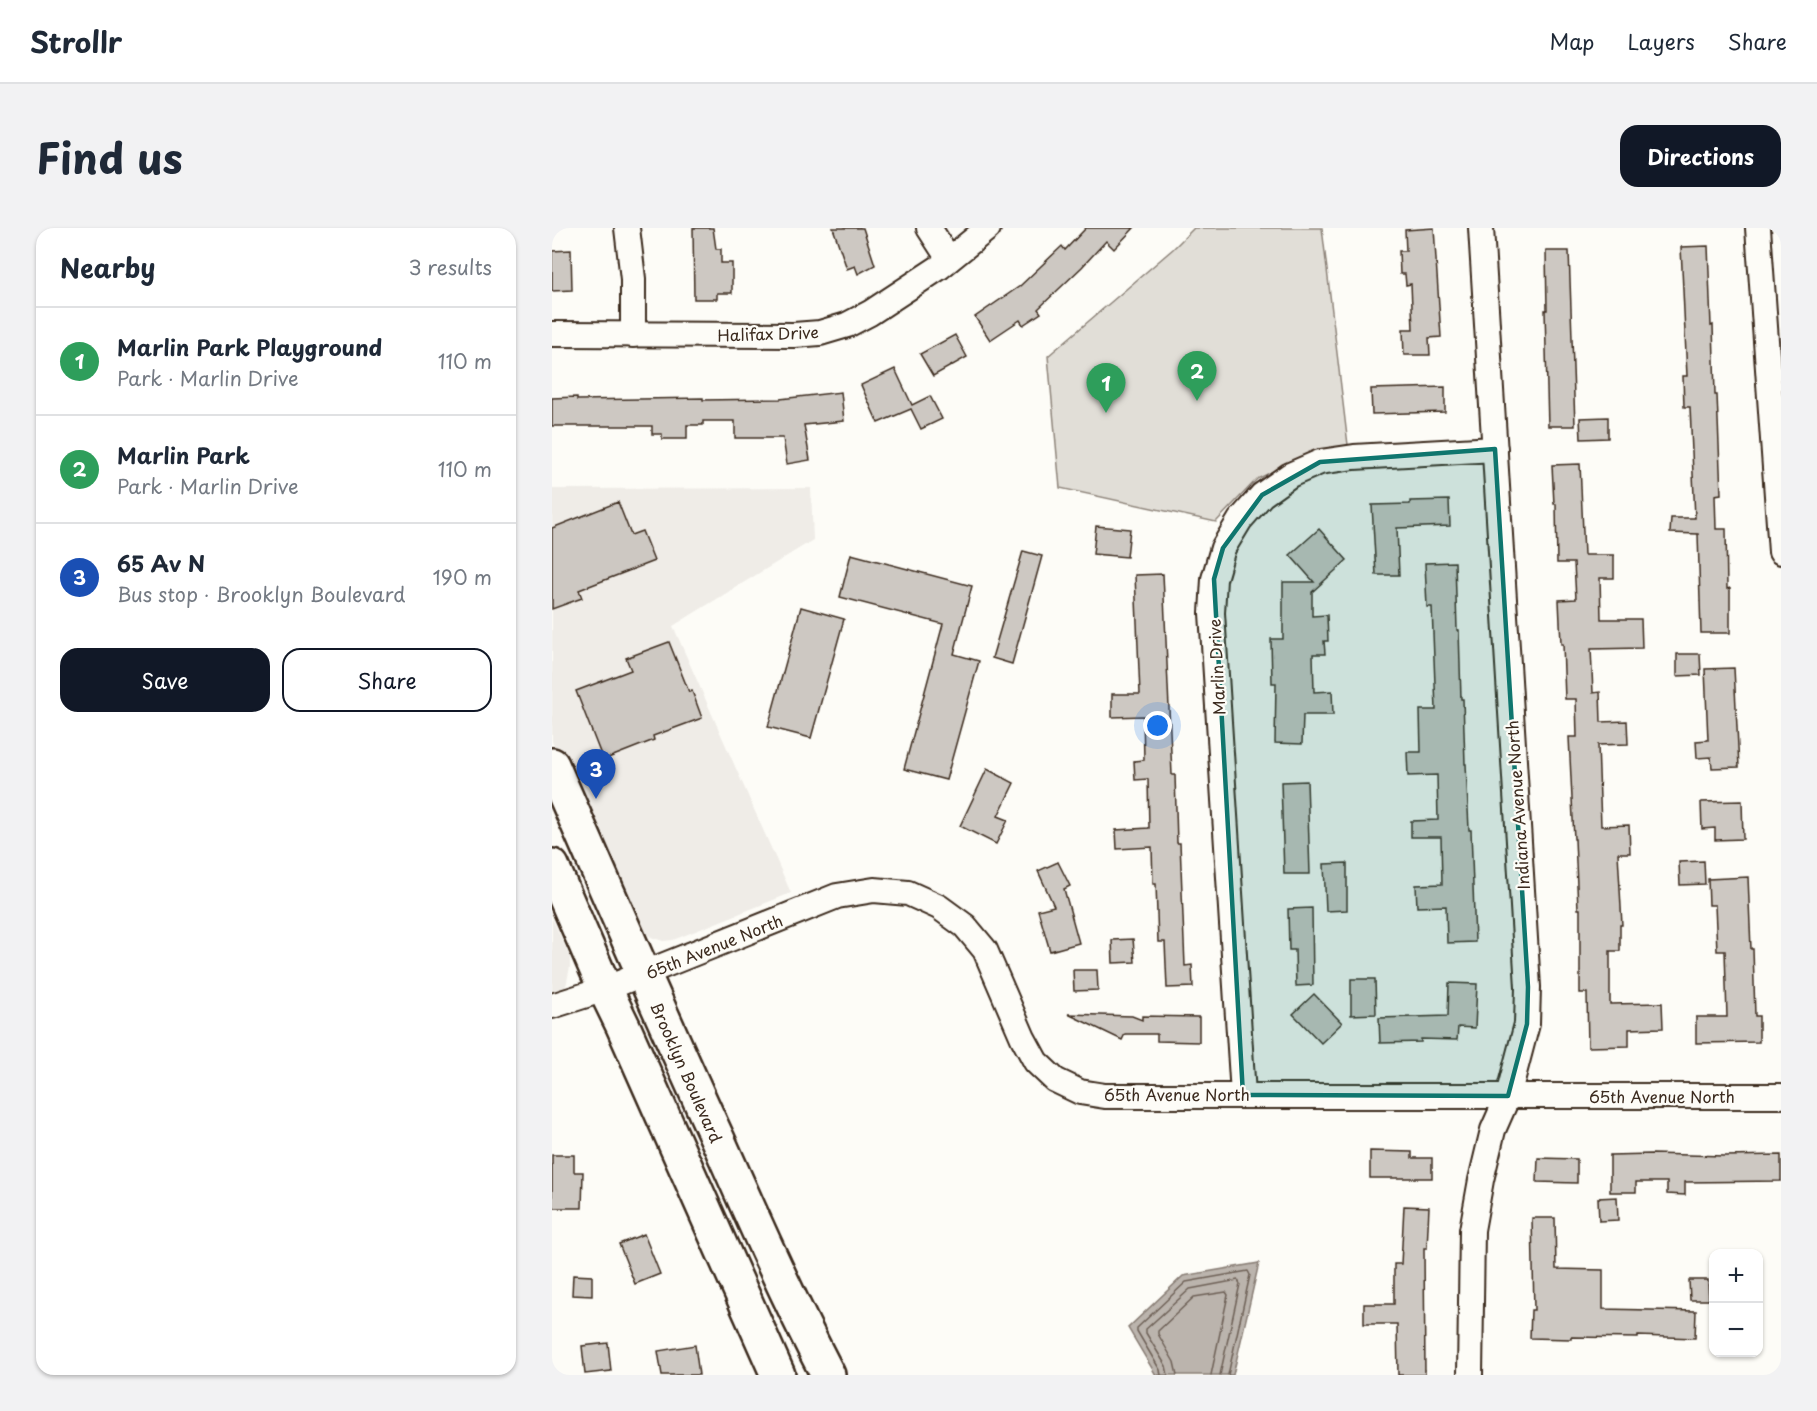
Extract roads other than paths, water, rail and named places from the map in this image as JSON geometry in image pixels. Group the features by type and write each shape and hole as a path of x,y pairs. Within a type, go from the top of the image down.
{"main road":[{"name":"Brooklyn Boulevard","path":"552,765 643,974 790,1300 828,1375"},
{"path":"552,866 778,1375"}],"street":[{"path":"627,228 633,279 633,335"},
{"path":"929,228 949,259"},
{"name":"Halifax Drive","path":"552,334 794,335 820,333 847,325 870,313 949,259 988,228"},
{"name":"Indiana Avenue North","path":"1470,1375 1472,1230 1493,1130 1509,1096 1527,1024 1528,987 1481,228"},
{"path":"1758,228 1780,511 1781,552"},
{"name":"Marlin Drive","path":"1243,1095 1212,613 1214,579 1223,548 1240,519 1262,495 1290,475 1320,462 1354,457 1495,449"},
{"name":"65th Avenue North","path":"552,1006 605,989 837,896 874,890 908,893 939,907 965,926 985,950 1023,1038 1036,1062 1055,1080 1080,1092 1104,1095 1781,1096"}],"water":[{"path":"1259,1263 1233,1375 1156,1375 1128,1328 1183,1276"}],"place":[{"name":"Marlin Park","path":"1197,401"},
{"name":"Marlin Park Playground","path":"1106,413"},
{"name":"65 Av N","path":"596,799"}]}
